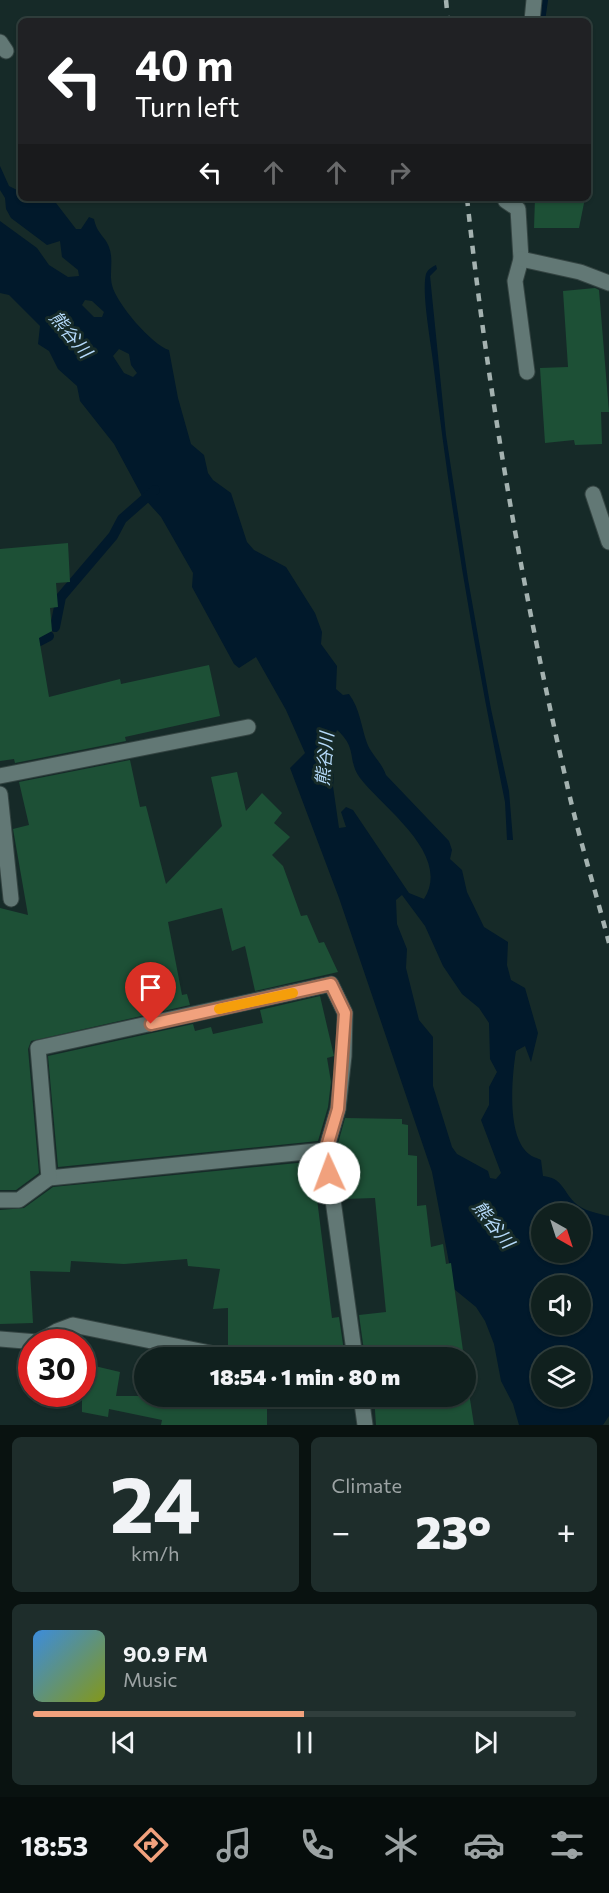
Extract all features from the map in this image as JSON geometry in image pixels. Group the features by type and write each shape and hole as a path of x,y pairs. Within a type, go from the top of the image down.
{"street":[{"path":"532,18 534,0"},
{"path":"506,201 518,209 522,236 521,259 515,281 527,372"},
{"path":"521,259 580,272 609,283"},
{"path":"593,494 609,542"},
{"path":"0,776 248,726"},
{"path":"0,794 11,899"},
{"path":"49,1178 38,1048 331,984 345,1013 344,1056 338,1109 326,1150 354,1347"},
{"path":"0,1200 19,1200 49,1178 326,1150"},
{"path":"62,1329 73,1325 93,1329"},
{"path":"96,1330 181,1347"},
{"path":"0,1339 18,1340"},
{"path":"362,1407 364,1425"}],"water":[{"name":"熊谷川","path":"0,166 9,186 18,190 18,201 56,203 76,229 81,229 89,217 94,219 110,252 111,280 115,293 127,312 145,332 169,350 178,398 191,444 204,455 208,473 213,480 231,493 247,542 254,550 286,567 315,613 322,632 321,644 337,666 336,689 343,695 349,694 353,700 371,751 386,775 449,841 452,850 450,859 462,870 467,892 484,927 508,942 507,965 511,980 525,988 538,1033 531,1062 525,1046 516,1051 512,1105 517,1134 529,1154 541,1160 543,1176 558,1182 575,1203 531,1203 531,1263 591,1263 591,1211 609,1216 609,1416 603,1425 519,1425 513,1404 501,1381 494,1344 485,1321 476,1307 454,1289 432,1172 339,898 290,768 305,753 286,710 256,657 239,668 234,664 192,587 193,573 161,517 142,496 114,444 80,401 77,386 58,369 49,351 38,344 40,326 9,295 0,293 0,221 37,248 49,265 68,277 79,276 78,270 62,257 60,241 47,245 11,218 6,209 5,198 0,190","holes":["85,300 92,301 104,312 102,317 94,317 82,305","119,349 129,354 131,365 137,373 133,377 124,373 113,356","337,730 348,743 356,772 360,778 412,834 422,850 429,866 430,882 424,899 409,893 353,810 346,807 341,812 346,827 339,828 333,786 334,775 326,759","402,895 425,926 443,966 462,994 479,1008 489,1023 490,1059 497,1072 489,1087 489,1105 481,1120 501,1173 496,1179 490,1178 488,1171 457,1154 452,1147 433,1086 433,1037 419,1020 406,968 407,949 397,924 396,900"]},
{"path":"436,265 437,269 430,276 446,435 491,709 509,791 513,840 507,840 505,802 484,695 448,479 425,294 426,274"}],"building":[{"path":"535,201 584,201 579,228 534,228"},
{"path":"595,288 599,290 609,412 601,412 602,444 575,445 574,440 545,443 540,368 568,367 563,291"},
{"path":"68,543 70,582 56,583 58,607 50,608 52,631 39,638 49,697 120,679 121,684 209,665 220,716 125,737 126,741 15,763 14,759 0,761 0,549"},
{"path":"130,760 140,807 146,806 166,884 222,826 211,777 237,772 246,811 262,793 282,813 274,823 290,837 272,855 283,866 301,916 307,915 319,943 324,942 338,972 255,991 245,946 232,951 222,908 168,922 182,995 187,994 190,1005 31,1041 28,1049 39,1173 16,1190 0,1190 0,908 28,915 13,829 29,825 19,782"},
{"path":"320,996 334,1056 327,1058 331,1082 328,1107 318,1141 58,1167 48,1056 193,1024 195,1031 211,1027 213,1034 263,1023 260,1010"},
{"path":"345,1118 402,1119 402,1124 408,1125 408,1155 417,1156 417,1206 426,1205 431,1247 443,1244 446,1264 451,1263 462,1347 363,1347 359,1315 386,1312 375,1198 343,1199 336,1151"},
{"path":"318,1161 323,1199 317,1199 332,1318 339,1317 343,1347 228,1347 228,1308 213,1309 220,1269 188,1266 187,1259 124,1264 71,1261 70,1272 30,1271 33,1323 0,1324 0,1210 24,1208 53,1187"},
{"path":"96,1366 120,1372 116,1396 134,1396 134,1407 267,1407 267,1425 161,1425 162,1420 109,1409 108,1417 82,1412 82,1407 96,1407"},
{"path":"375,1407 471,1407 474,1425 376,1425"}],"waterway":[{"path":"540,18 543,0"},
{"path":"55,627 61,597 113,536 122,519 155,490"},
{"path":"28,647 49,636"}],"railway":[{"path":"446,0 448,18"},
{"path":"467,201 485,345 521,563 571,801 609,943"}],"slow traffic":[{"path":"219,1009 293,993"}],"route":[{"path":"151,1024 331,984 345,1013 344,1056 338,1109 326,1150 329,1173"}]}
